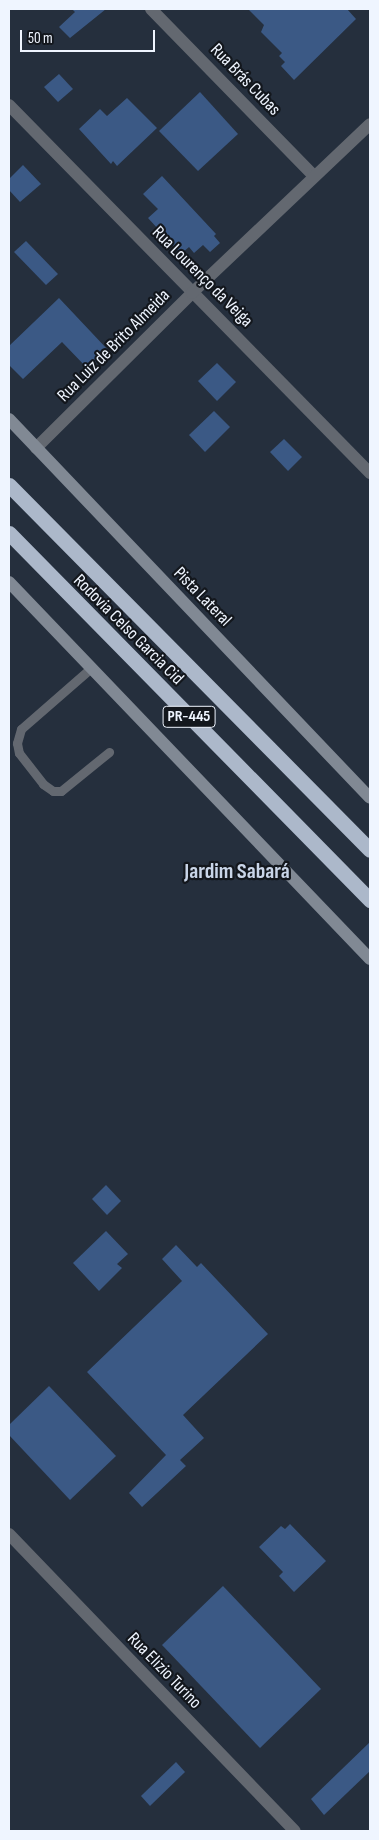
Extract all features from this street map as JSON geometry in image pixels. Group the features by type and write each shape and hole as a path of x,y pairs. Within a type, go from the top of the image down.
{"highway":[{"name":"Rodovia Celso Garcia Cid","path":"9,486 370,850"},
{"name":"Rodovia Celso Garcia Cid","path":"9,533 370,900"}],"street":[{"name":"Rua Brás Cubas","path":"151,9 314,176"},
{"name":"Rua Lourenço da Veiga","path":"9,106 370,473"},
{"name":"Rua Luiz de Brito Almeida","path":"36,448 192,293 370,124"},
{"name":"Pista Lateral","path":"9,420 370,798"},
{"name":"PR-445","path":"9,582 370,959"},
{"name":"Rua Elizio Turino","path":"9,1534 294,1831"}],"lane":[{"path":"91,668 20,729 17,743 20,753 42,784 53,791 61,791 108,752"}],"building":[{"path":"72,9 106,9 70,38 59,27 75,12"},
{"path":"248,9 347,9 356,19 294,80 281,66 285,62 279,56 282,53 261,32 264,25"},
{"path":"59,74 73,89 58,102 44,87"},
{"path":"200,92 238,134 198,171 159,131"},
{"path":"127,98 157,128 117,166 113,161 111,164 79,129 100,109 107,116"},
{"path":"23,165 41,184 20,202 9,190 9,179"},
{"path":"162,176 216,234 214,236 220,243 210,252 203,245 194,253 189,247 181,254 148,218 158,209 143,194"},
{"path":"26,241 58,274 46,285 14,252"},
{"path":"59,298 108,350 88,369 62,342 23,379 9,365 9,346"},
{"path":"217,363 236,382 217,401 198,381"},
{"path":"214,411 230,427 205,452 189,435"},
{"path":"284,439 302,457 288,471 270,452"},
{"path":"106,1185 121,1201 107,1215 92,1199"},
{"path":"106,1231 128,1254 117,1264 122,1268 99,1291 73,1263"},
{"path":"176,1245 197,1267 201,1263 268,1334 183,1415 204,1438 180,1460 186,1466 142,1507 129,1493 166,1455 87,1372 182,1281 162,1259"},
{"path":"49,1386 116,1456 70,1500 9,1435 9,1425"},
{"path":"290,1524 326,1561 294,1592 279,1576 283,1572 259,1547 281,1526 285,1529"},
{"path":"223,1586 321,1689 260,1748 162,1645"},
{"path":"370,1742 370,1771 324,1815 311,1799"},
{"path":"176,1762 185,1772 150,1806 141,1796"}],"district":[{"name":"Jardim Sabará","path":"237,872"}]}
